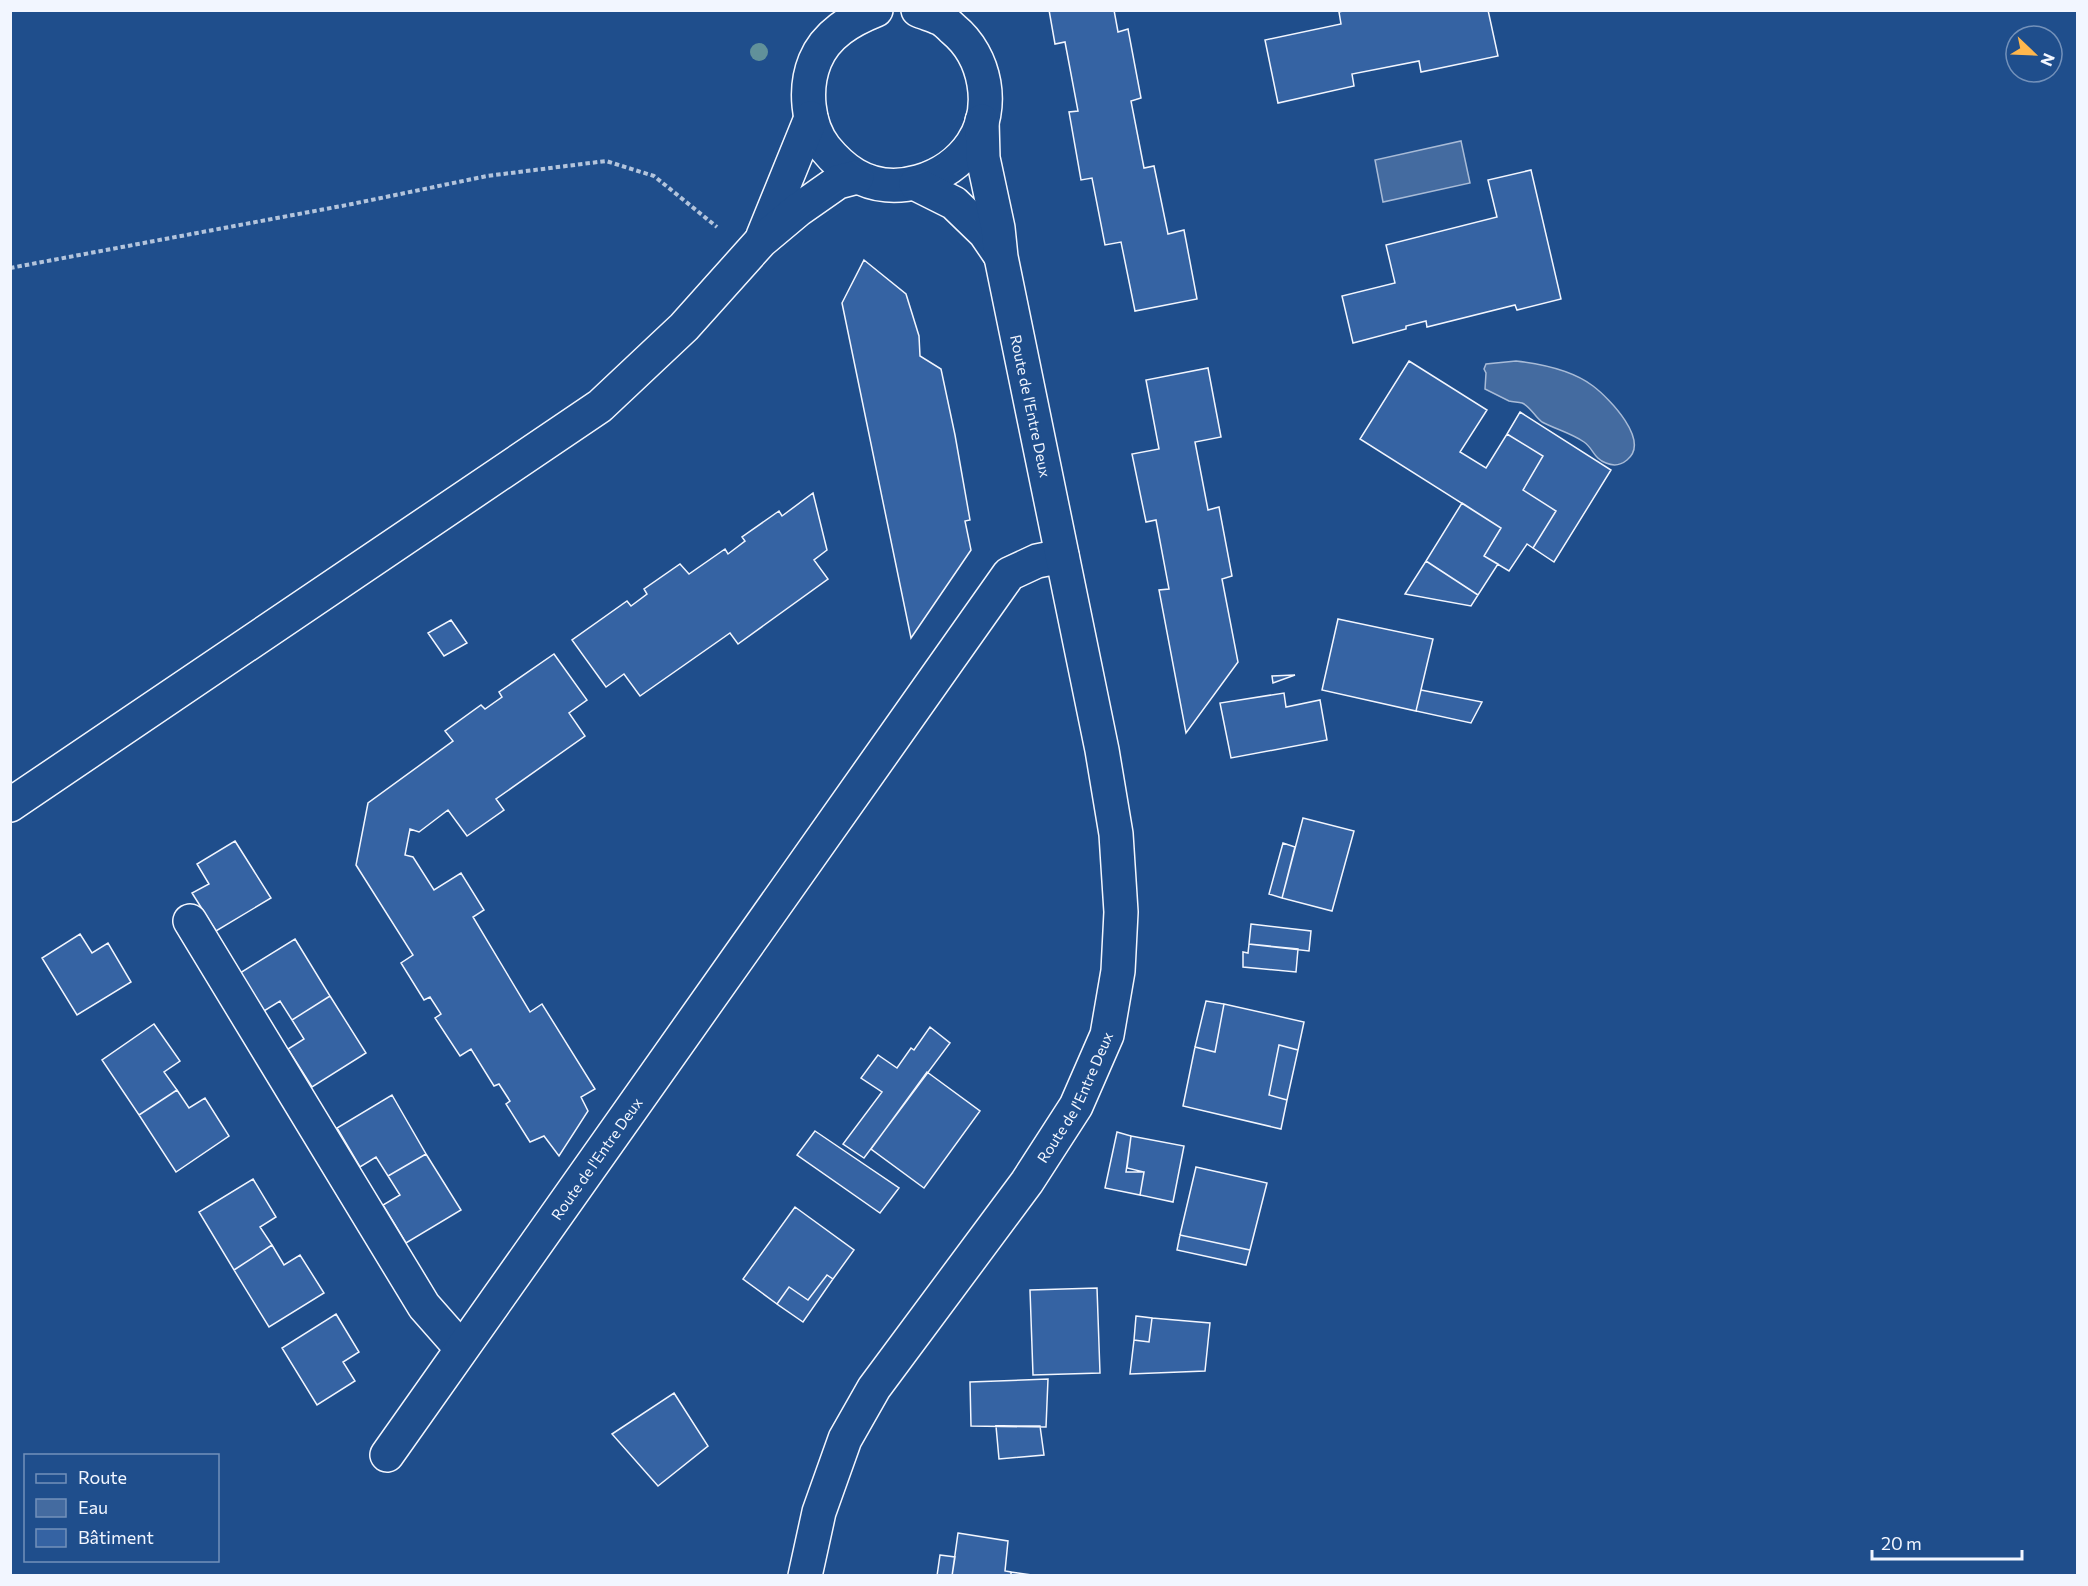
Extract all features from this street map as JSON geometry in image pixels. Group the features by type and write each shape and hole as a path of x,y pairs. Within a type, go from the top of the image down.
{"main road":[{"path":"862,13 831,37 815,61 809,89 811,118 820,141 837,162 857,177 886,185 916,184 938,175 958,162 972,143 982,121 986,92 980,63 963,37 932,13"},
{"path":"756,247 811,118"},
{"name":"Route de l'Entre Deux","path":"805,1575 819,1512 845,1439 874,1388 1027,1182 1076,1106 1107,1035 1118,971 1121,912 1116,834 1102,750 1001,257 998,228 983,158 982,121"},
{"path":"10,805 600,406 684,327 756,247 798,210 838,182 857,177"},
{"name":"Route de l'Entre Deux","path":"916,184 954,203 985,233 1001,257"},
{"name":"Route de l'Entre Deux","path":"387,1455 1009,574 1037,561 1062,556"},
{"path":"190,921 424,1306 461,1348"}],"path":[{"path":"10,268 352,204 487,176 606,161 654,176 756,247"}],"water":[{"path":"1461,141 1470,183 1383,202 1375,160"},
{"path":"1516,361 1566,372 1585,380 1600,392 1625,420 1631,431 1634,442 1633,452 1627,460 1614,465 1602,461 1584,442 1542,422 1525,404 1509,401 1485,389 1486,364"}],"building":[{"path":"1049,10 1114,10 1118,32 1128,29 1141,98 1131,101 1144,168 1154,166 1168,234 1184,230 1197,299 1135,311 1121,242 1105,245 1092,178 1081,180 1069,112 1078,111 1065,42 1055,44"},
{"path":"1346,10 1488,10 1498,56 1421,72 1419,61 1352,74 1354,86 1278,103 1265,40 1341,24 1339,12"},
{"path":"1531,170 1561,299 1517,310 1515,305 1427,327 1426,321 1406,326 1406,329 1353,343 1342,296 1395,283 1386,245 1497,217 1488,180"},
{"path":"864,260 906,294 919,336 920,356 941,369 970,520 965,521 971,550 911,638 842,303"},
{"path":"1409,361 1487,410 1460,452 1486,468 1507,434 1543,456 1523,490 1556,511 1533,548 1527,544 1509,571 1484,556 1501,528 1360,439"},
{"path":"1208,368 1221,437 1195,442 1208,510 1219,507 1232,576 1222,579 1238,662 1186,733 1159,590 1169,589 1156,520 1146,522 1132,454 1159,449 1146,380"},
{"path":"1520,412 1611,470 1554,562 1533,548 1556,511 1523,490 1543,456 1507,434"},
{"path":"813,493 827,550 814,560 828,579 738,644 730,633 640,696 624,674 606,687 572,640 627,601 631,606 647,594 644,589 680,564 689,574 725,549 728,554 745,541 742,537 779,511 782,516"},
{"path":"1462,503 1501,528 1484,556 1498,564 1478,595 1426,561"},
{"path":"1426,561 1478,595 1471,606 1405,594"},
{"path":"1338,619 1433,639 1416,711 1322,690"},
{"path":"451,620 467,643 444,656 428,633"},
{"path":"554,654 587,700 569,713 585,736 496,799 504,810 467,836 448,810 419,832 410,829 405,855 413,857 434,890 461,873 484,910 473,917 530,1012 542,1004 595,1089 581,1097 588,1111 559,1156 544,1136 530,1142 506,1104 510,1101 499,1084 494,1086 471,1049 460,1056 435,1018 441,1014 430,997 424,1000 401,963 413,955 356,865 368,803 453,741 445,731 481,705 485,709 502,697 499,692"},
{"path":"1295,675 1273,683 1272,676"},
{"path":"1421,690 1482,702 1471,723 1416,711"},
{"path":"1284,693 1286,707 1320,700 1327,740 1231,758 1220,703"},
{"path":"1303,818 1354,831 1332,911 1282,898"},
{"path":"235,841 271,898 216,931 192,893 209,884 197,864"},
{"path":"1283,843 1295,847 1282,898 1269,894"},
{"path":"1251,924 1311,931 1309,951 1249,944"},
{"path":"80,934 92,953 108,943 131,982 77,1015 42,958"},
{"path":"295,939 330,996 292,1020 280,1001 264,1011 240,973"},
{"path":"1249,944 1298,949 1296,972 1243,967 1243,952 1248,953"},
{"path":"330,996 366,1053 312,1087 288,1049 304,1039 292,1020"},
{"path":"1206,1001 1224,1004 1215,1052 1195,1047"},
{"path":"1224,1004 1304,1022 1298,1050 1279,1045 1269,1095 1287,1100 1281,1129 1183,1106 1195,1047 1215,1052"},
{"path":"154,1024 180,1061 164,1072 177,1090 139,1115 102,1060"},
{"path":"930,1027 950,1043 864,1158 843,1144 882,1092 861,1078 878,1055 897,1068 911,1048 914,1050"},
{"path":"1279,1045 1298,1050 1287,1100 1269,1095"},
{"path":"927,1072 980,1111 924,1188 871,1149"},
{"path":"177,1090 189,1108 205,1098 229,1136 176,1172 139,1115"},
{"path":"392,1095 426,1154 388,1176 376,1157 360,1167 337,1128"},
{"path":"815,1131 899,1188 880,1213 797,1155"},
{"path":"1117,1132 1131,1136 1126,1172 1144,1172 1140,1195 1105,1188"},
{"path":"1131,1136 1184,1146 1173,1202 1140,1195 1144,1172 1127,1168"},
{"path":"426,1154 461,1210 406,1243 383,1205 400,1195 388,1176"},
{"path":"1196,1167 1267,1183 1250,1250 1180,1235"},
{"path":"253,1179 276,1217 260,1227 272,1245 234,1270 199,1212"},
{"path":"795,1207 854,1250 833,1279 827,1275 808,1300 789,1287 777,1304 743,1279"},
{"path":"1180,1235 1250,1250 1246,1265 1177,1250"},
{"path":"272,1245 284,1265 300,1255 324,1293 269,1327 234,1270"},
{"path":"827,1275 833,1279 803,1322 777,1304 789,1287 808,1300"},
{"path":"1097,1288 1100,1373 1033,1375 1030,1290"},
{"path":"336,1314 359,1352 343,1362 355,1381 317,1405 282,1348"},
{"path":"1136,1316 1152,1318 1149,1342 1134,1340"},
{"path":"1152,1318 1210,1323 1205,1371 1130,1374 1134,1340 1149,1342"},
{"path":"1048,1379 1046,1427 971,1426 970,1382"},
{"path":"674,1393 708,1446 658,1486 612,1434"},
{"path":"996,1426 1040,1426 1044,1455 999,1459"},
{"path":"958,1533 1008,1541 1005,1571 1011,1572 1011,1576 952,1576"},
{"path":"940,1555 955,1557 952,1576 937,1576"},
{"path":"1011,1572 1039,1576 1011,1576"}]}
